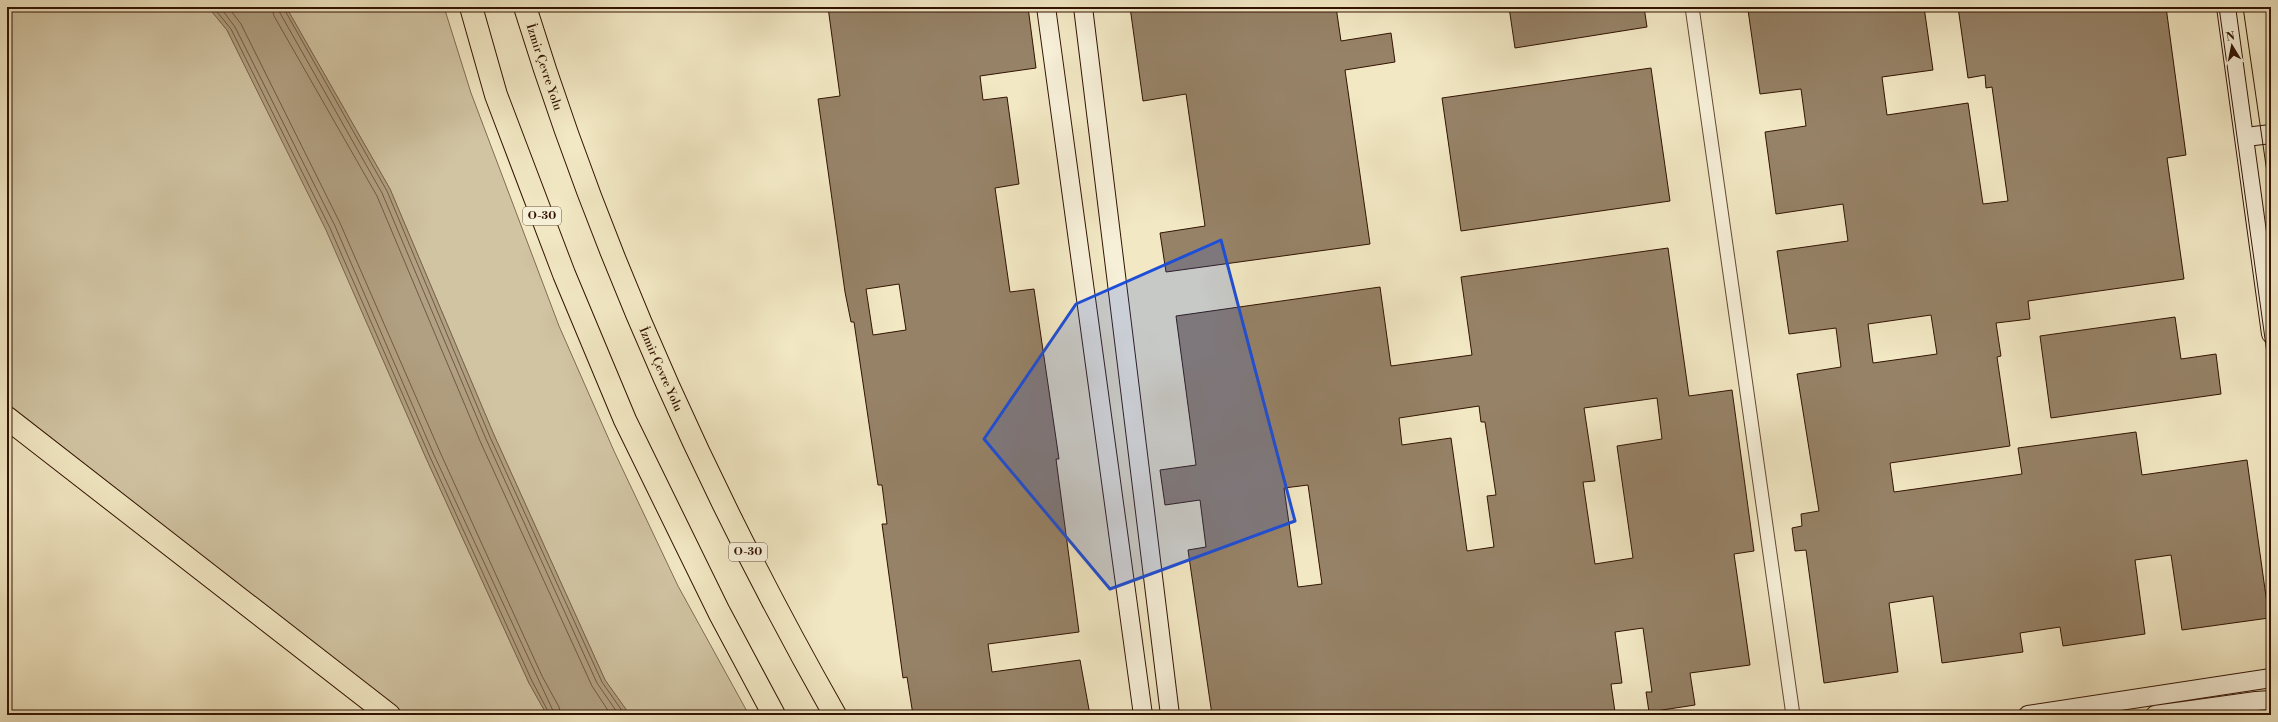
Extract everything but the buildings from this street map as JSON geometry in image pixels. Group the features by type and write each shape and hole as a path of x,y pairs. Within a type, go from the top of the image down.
{"highway":[{"name":"O-30","path":"471,7 499,103 564,274 625,420 719,612 774,715"},
{"name":"İzmir Çevre Yolu","path":"525,7 544,69 616,264 668,386 764,585 835,715"},
{"path":"7,418 389,715"}],"street":[{"path":"1046,7 1144,715"},
{"path":"1083,7 1170,715"},
{"path":"1692,7 1793,715"},
{"path":"2226,7 2271,334"},
{"path":"2236,7 2263,135 2271,248"},
{"path":"2028,715 2271,678"},
{"path":"2155,715 2271,700"}],"highlighted area":[{"path":"1221,240 1295,521 1110,589 984,439 1076,304"}],"shaded area":[{"path":"7,7 208,7 227,30 326,229 426,458 529,683 547,715 405,715 7,403"},
{"path":"286,7 444,7 471,93 559,326 614,451 678,586 749,715 630,715 605,680 494,435 390,189"}],"water":[{"path":"208,7 286,7 390,189 494,435 605,680 630,715 547,715 529,683 426,458 326,230 227,30"}],"tram line":[{"path":"2219,7 2271,382"},
{"path":"2243,7 2271,200"}]}
